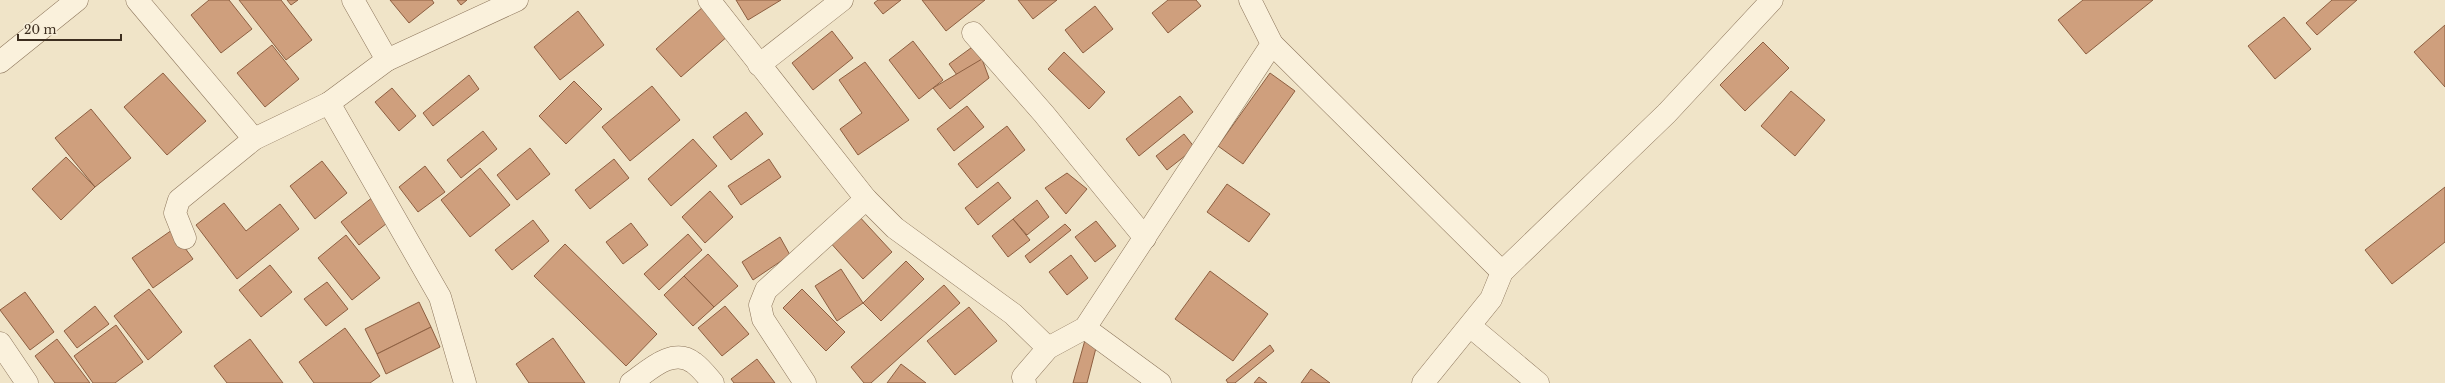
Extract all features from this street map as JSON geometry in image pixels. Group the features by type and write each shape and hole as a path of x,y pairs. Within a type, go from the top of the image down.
{"street":[{"path":"0,62 77,0"},
{"path":"137,0 254,139"},
{"path":"353,0 387,60"},
{"path":"185,238 175,213 179,200 254,139 329,103 387,60 517,0"},
{"path":"709,0 866,199 895,228 1013,314 1048,348"},
{"path":"759,65 842,0"},
{"path":"1250,0 1272,44 1502,272"},
{"path":"1423,383 1491,299 1502,272 1667,113 1772,0"},
{"path":"973,33 1044,114 1145,238"},
{"path":"1020,381 1048,348 1085,328 1272,44"},
{"path":"329,103 440,297 465,383"},
{"path":"805,383 763,319 760,305 766,290 866,199"},
{"path":"1470,326 1538,383"},
{"path":"1085,328 1160,383"},
{"path":"0,342 27,383"},
{"path":"630,383 667,358 680,356 693,362 713,383"}],"building":[{"path":"209,0 229,0 252,29 221,53 191,15"},
{"path":"239,0 281,0 312,40 286,60"},
{"path":"287,0 298,0 291,5"},
{"path":"390,0 432,0 434,3 409,23"},
{"path":"457,0 467,0 461,5"},
{"path":"736,0 781,0 748,20"},
{"path":"878,0 901,0 883,14 874,3"},
{"path":"922,0 985,0 946,31"},
{"path":"1018,0 1057,0 1033,19"},
{"path":"1168,0 1196,0 1201,6 1168,33 1152,13"},
{"path":"2083,0 2153,0 2086,54 2058,20"},
{"path":"2332,0 2357,0 2317,35 2306,23"},
{"path":"704,6 729,35 681,77 656,49"},
{"path":"1095,6 1113,29 1083,53 1065,30"},
{"path":"578,11 604,45 560,80 534,47"},
{"path":"2284,17 2311,49 2275,79 2248,46"},
{"path":"2445,25 2445,87 2414,52"},
{"path":"832,31 853,58 813,90 792,63"},
{"path":"913,41 943,80 919,99 889,60"},
{"path":"1763,42 1789,68 1745,111 1720,85"},
{"path":"272,45 299,79 265,107 237,73"},
{"path":"975,45 982,59 965,86 949,64"},
{"path":"1064,52 1105,92 1089,109 1048,69"},
{"path":"982,59 989,78 950,109 933,88"},
{"path":"865,62 909,120 858,155 840,129 862,113 839,80"},
{"path":"163,73 206,121 167,155 124,107"},
{"path":"1270,73 1295,91 1243,164 1218,146"},
{"path":"469,75 479,89 433,126 423,113"},
{"path":"574,81 602,109 566,144 539,116"},
{"path":"652,86 680,120 630,161 602,127"},
{"path":"392,88 416,116 399,131 375,102"},
{"path":"1791,91 1825,120 1795,156 1761,126"},
{"path":"1180,96 1193,112 1139,156 1126,139"},
{"path":"967,106 984,127 954,151 937,129"},
{"path":"91,109 131,158 95,187 55,138"},
{"path":"746,112 763,134 731,160 713,137"},
{"path":"1007,126 1025,150 977,188 958,164"},
{"path":"483,131 497,149 461,178 447,160"},
{"path":"1184,134 1195,148 1167,170 1156,156"},
{"path":"693,139 717,166 671,206 648,179"},
{"path":"530,148 550,174 517,200 497,175"},
{"path":"66,157 95,187 61,220 32,189"},
{"path":"614,159 629,178 590,209 575,190"},
{"path":"769,159 781,177 741,205 728,186"},
{"path":"322,161 347,193 315,219 290,186"},
{"path":"425,166 445,192 418,212 399,187"},
{"path":"480,168 510,205 470,237 441,200"},
{"path":"1067,173 1087,189 1066,214 1045,188"},
{"path":"998,182 1011,198 978,225 965,208"},
{"path":"1227,184 1270,214 1249,242 1207,212"},
{"path":"2445,187 2445,242 2392,284 2365,250"},
{"path":"710,191 733,217 705,243 682,217"},
{"path":"373,197 391,220 359,245 341,222"},
{"path":"1037,200 1049,217 1027,235 1013,219"},
{"path":"224,203 246,231 280,204 299,229 237,279 196,225"},
{"path":"857,214 892,252 863,279 828,240"},
{"path":"1013,219 1030,240 1008,257 992,236"},
{"path":"533,220 549,241 512,270 495,250"},
{"path":"1096,221 1116,246 1095,262 1075,237"},
{"path":"631,223 648,245 623,264 606,242"},
{"path":"1065,224 1071,230 1030,263 1025,256"},
{"path":"172,230 193,259 153,288 132,258"},
{"path":"688,234 702,250 659,290 644,274"},
{"path":"346,235 380,278 352,300 318,258"},
{"path":"780,237 790,255 753,280 742,262"},
{"path":"565,244 657,334 626,366 534,276"},
{"path":"708,254 738,286 714,307 684,276"},
{"path":"1071,255 1088,278 1067,295 1049,272"},
{"path":"906,261 924,279 881,321 863,303"},
{"path":"270,265 292,292 261,317 239,290"},
{"path":"841,269 863,303 837,321 815,286"},
{"path":"1210,271 1268,314 1233,361 1175,319"},
{"path":"684,276 714,307 693,326 664,295"},
{"path":"327,282 348,309 326,326 304,299"},
{"path":"944,285 960,303 871,383 864,383 851,367"},
{"path":"149,289 182,332 148,360 114,316"},
{"path":"802,289 845,332 826,351 783,308"},
{"path":"25,292 54,332 30,350 0,310"},
{"path":"419,302 431,327 377,354 365,329"},
{"path":"95,306 109,324 77,348 64,331"},
{"path":"725,306 749,334 722,356 698,328"},
{"path":"969,307 997,341 955,375 927,341"},
{"path":"116,325 143,362 115,383 93,383 74,356"},
{"path":"431,327 440,347 386,374 377,354"},
{"path":"345,328 380,376 370,383 314,383 299,362"},
{"path":"553,338 585,383 529,383 516,364"},
{"path":"57,339 90,383 55,383 35,356"},
{"path":"250,339 283,383 227,383 214,366"},
{"path":"1085,340 1097,344 1087,383 1073,383"},
{"path":"1270,345 1274,351 1235,383 1228,383 1226,380"},
{"path":"757,359 775,383 734,383 731,379"},
{"path":"901,364 926,383 887,383"},
{"path":"1311,369 1330,383 1301,383"},
{"path":"1259,377 1267,383 1254,383"}]}
